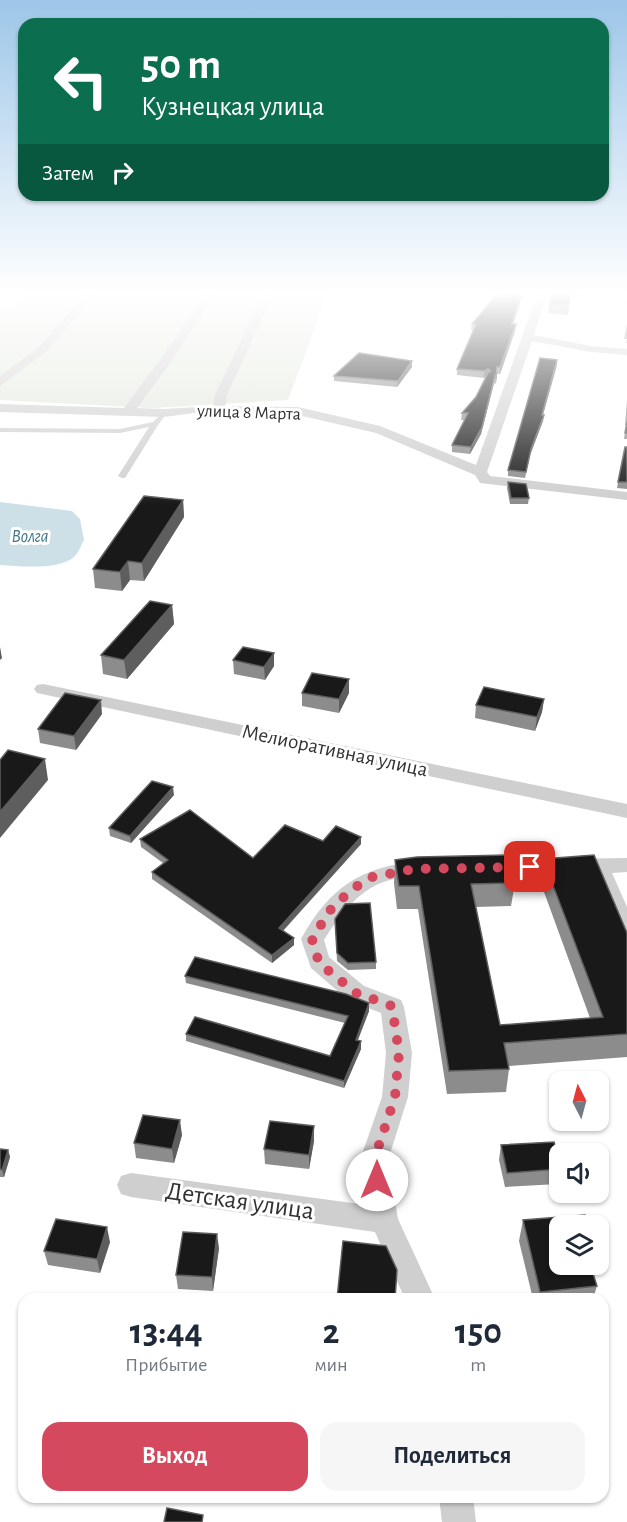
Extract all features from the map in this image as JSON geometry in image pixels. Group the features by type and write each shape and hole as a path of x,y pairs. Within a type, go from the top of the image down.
{"street":[{"path":"0,382 25,363"},
{"path":"128,412 164,363"},
{"path":"218,410 221,395 236,363"},
{"path":"480,472 520,363"},
{"name":"улица 8 Марта","path":"0,408 128,412 159,419 194,409 298,411 380,430 480,472 485,480 627,496"},
{"name":"Мелиоративная улица","path":"43,689 627,811"},
{"path":"461,868 627,865"},
{"path":"598,866 627,933"},
{"path":"417,1293 384,1220 374,1160 395,1097 399,1053 392,1006 356,993 319,963 312,939 333,906 367,878 427,869"},
{"name":"Детская улица","path":"131,1185 384,1220"},
{"path":"457,1503 459,1522"}],"lane":[{"path":"0,429 54,432 120,431 159,419"},
{"path":"122,476 159,419"}],"shaded area":[{"path":"0,363 302,363 288,400 152,408 0,400"}],"water":[{"name":"Волга","path":"0,502 72,511 80,519 84,540 78,553 68,561 50,566 0,565"}],"building":[{"path":"348,363 411,363 398,381 334,376"},
{"path":"460,363 501,363 500,367 497,367 482,427 471,447 452,445 468,413 462,413 476,397 489,371 491,372 488,369 484,371 457,369"},
{"path":"539,363 556,363 542,415 544,415 531,449 526,472 508,470"},
{"path":"625,447 627,447 627,482 618,482"},
{"path":"508,482 526,484 529,498 511,498"},
{"path":"144,496 183,500 142,563 128,561 120,572 93,569"},
{"path":"150,601 172,605 124,660 101,655"},
{"path":"243,647 274,653 264,667 233,660"},
{"path":"312,673 349,679 339,699 302,693"},
{"path":"484,687 544,699 537,717 476,705"},
{"path":"65,693 101,700 74,736 38,729"},
{"path":"8,750 45,759 0,812 0,760"},
{"path":"152,781 173,787 130,836 109,828"},
{"path":"190,810 253,858 285,825 323,841 336,826 361,837 279,928 294,938 272,955 152,872 168,860 140,839"},
{"path":"508,855 515,883 471,884 500,1025 603,1017 543,859 594,855 627,933 627,1034 504,1043 509,1069 449,1071 419,886 399,886 395,860 417,857"},
{"path":"370,903 376,962 348,963 337,953 335,919 345,904"},
{"path":"195,957 346,994 369,1003 356,1040 361,1041 344,1081 186,1034 195,1017 330,1056 348,1016 185,976"},
{"path":"143,1115 180,1120 172,1149 134,1143"},
{"path":"270,1121 314,1126 309,1155 264,1149"},
{"path":"554,1142 549,1143 549,1170 507,1173 501,1145"},
{"path":"0,1149 8,1150 2,1170 0,1169"},
{"path":"549,1218 549,1275 594,1275 597,1286 540,1292 523,1220"},
{"path":"56,1219 107,1227 97,1259 44,1251"},
{"path":"183,1232 217,1234 212,1277 176,1275"},
{"path":"343,1241 386,1246 397,1270 395,1293 338,1293"},
{"path":"167,1508 203,1515 202,1522 164,1522"}],"route":[{"path":"377,1180 374,1160 395,1097 399,1053 392,1006 356,993 319,963 312,939 333,906 367,878 415,869 530,867"}]}
